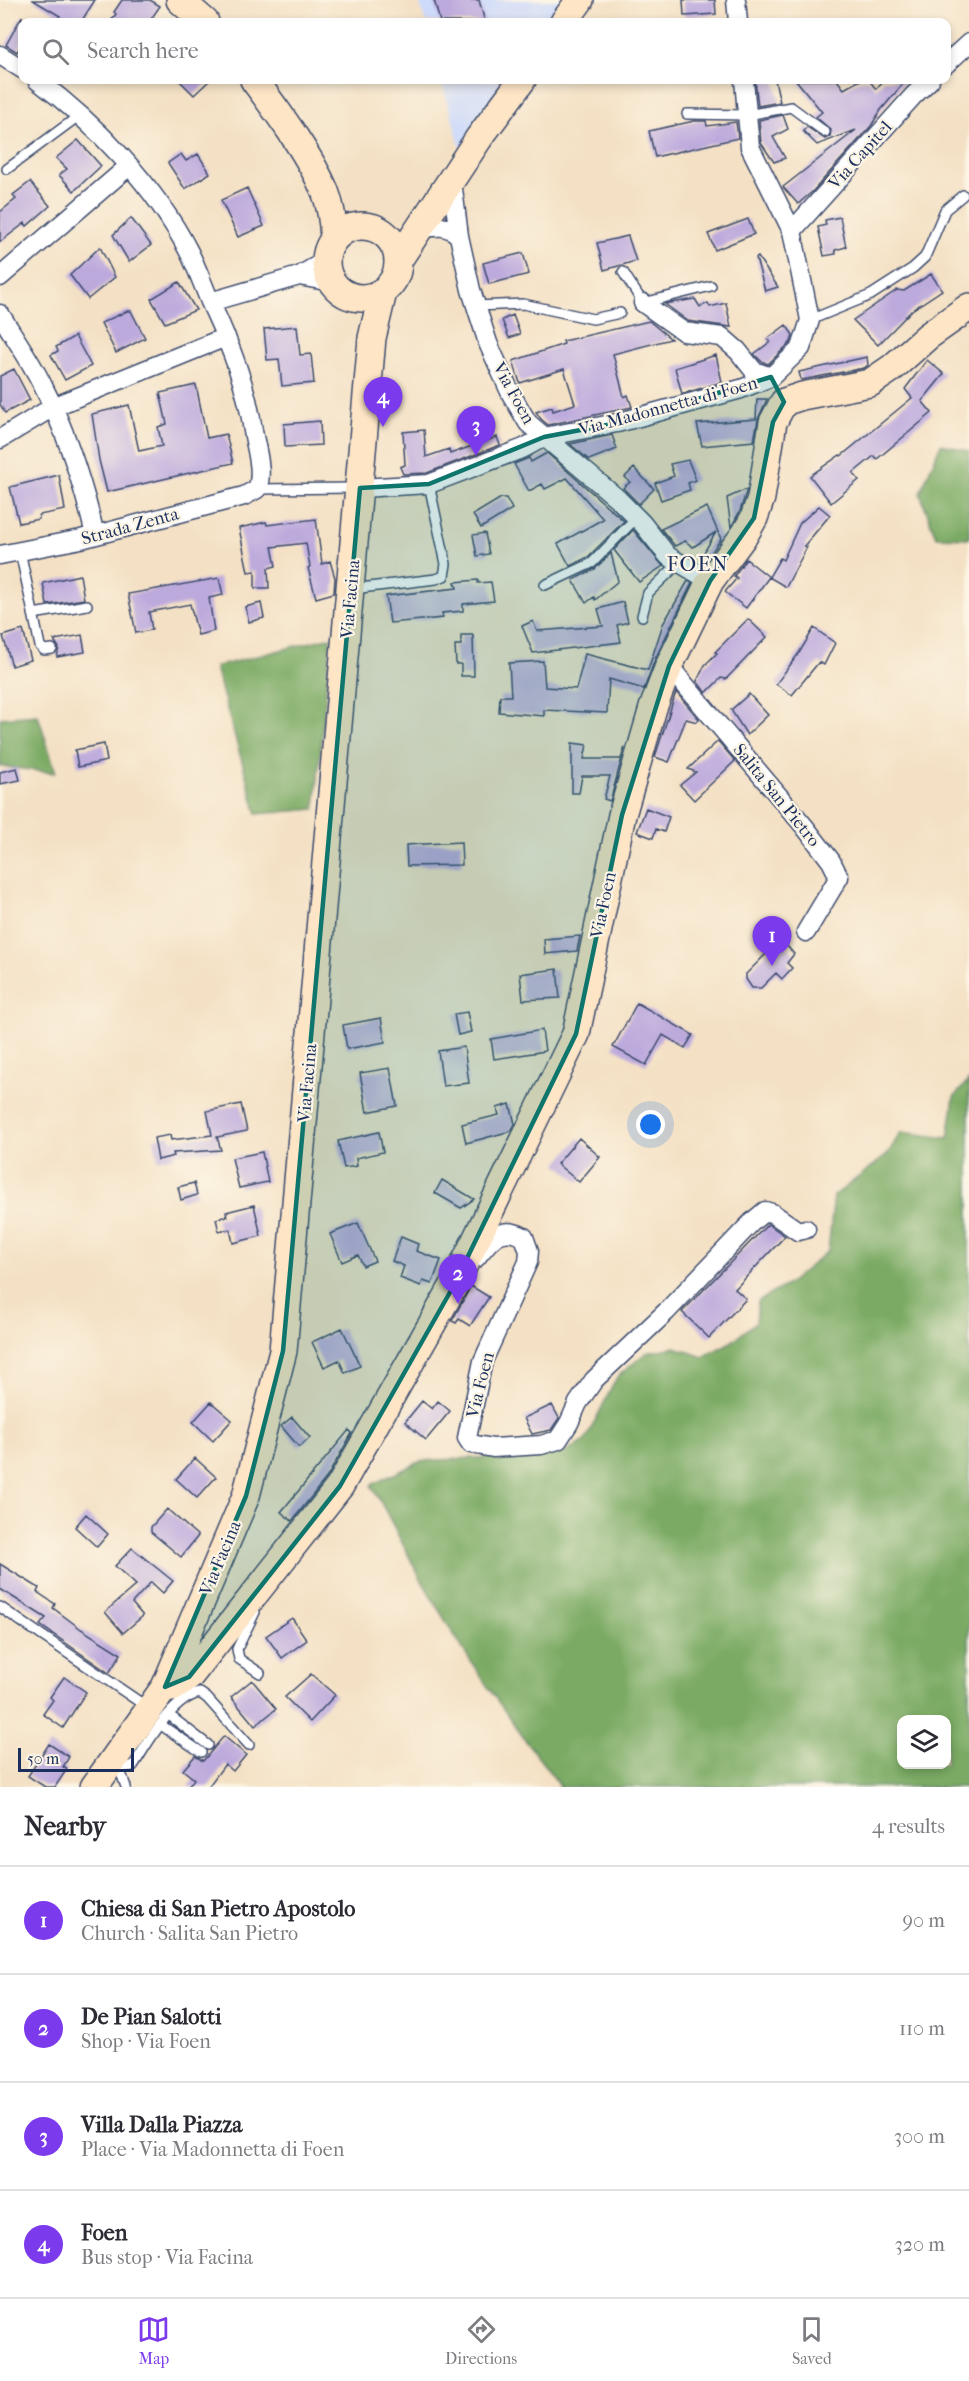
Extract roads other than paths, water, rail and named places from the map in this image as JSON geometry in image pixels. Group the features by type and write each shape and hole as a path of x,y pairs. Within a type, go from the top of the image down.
{"main road":[{"path":"180,0 200,18"},
{"path":"567,18 580,0"},
{"path":"257,84 286,123 325,191 332,217 330,260 343,293 370,295 392,283 399,259 519,84"},
{"path":"330,260 350,227 372,229 419,217 446,190"},
{"path":"325,191 372,229 391,239 399,259"},
{"name":"Via Facina","path":"118,1780 160,1716 165,1687 246,1496 283,1351 360,488 372,338 370,295"},
{"path":"784,402 802,396 870,383 892,368 928,336 969,307"},
{"name":"Via Foen","path":"165,1687 173,1688 189,1677 340,1486 453,1287 576,1034 622,815 653,708 669,666 710,581 746,534 754,518 761,498 773,422 784,402"}],"street":[{"path":"736,0 738,18"},
{"path":"951,59 969,43"},
{"path":"0,55 18,66"},
{"path":"42,84 80,115 129,166 171,223 188,251 241,377 251,414 260,478 257,489"},
{"path":"744,84 750,147 792,231 810,320 801,348 771,377"},
{"name":"Via Capitel","path":"792,231 926,84"},
{"path":"0,278 129,166"},
{"name":"Via Foen","path":"446,190 488,343 528,423 589,472 637,517 668,556 710,581"},
{"path":"420,229 439,226 454,230 459,236"},
{"path":"210,302 299,276 330,260"},
{"path":"643,303 684,332 722,337 738,351 754,371 771,377 784,402"},
{"path":"2,322 43,384 79,474 95,535"},
{"path":"0,439 53,407 226,337"},
{"name":"Via Madonnetta di Foen","path":"360,488 429,484 524,448 544,437 617,423 741,389 771,377"},
{"name":"Strada Zenta","path":"0,555 95,535 244,496 257,489"},
{"name":"Salita San Pietro","path":"669,666 831,861 839,878 806,932"},
{"name":"Via Foen","path":"453,1287 490,1240 505,1232 514,1232 524,1237 529,1251 528,1262 483,1361 467,1438 471,1444 493,1448 541,1445 558,1440 569,1423 578,1402 594,1380 666,1312 765,1211 772,1213 798,1231 806,1229"}],"lane":[{"path":"687,114 747,115 791,107 825,132"},
{"path":"8,169 80,115"},
{"path":"810,320 871,295 919,262 925,257 945,210 963,195"},
{"path":"623,272 643,303 711,286"},
{"path":"476,306 523,304 592,319 620,314"},
{"path":"351,589 436,579 444,576 446,564 429,484"},
{"path":"257,489 360,488"},
{"path":"545,585 592,563 637,517"},
{"path":"20,551 40,646 44,651 52,648"},
{"path":"642,616 648,593 678,564"},
{"path":"33,615 87,605"},
{"path":"253,1596 258,1605 237,1649 239,1659 260,1673"},
{"path":"0,1607 160,1716 204,1749"},
{"path":"160,1716 184,1699 200,1693 249,1745"}],"place":[{"name":"Foen","path":"383,427"},
{"name":"Villa Dalla Piazza","path":"476,456"},
{"name":"Chiesa di San Pietro Apostolo","path":"772,966"},
{"name":"De Pian Salotti","path":"458,1304"}],"district":[{"name":"FOEN","path":"698,564"}]}
